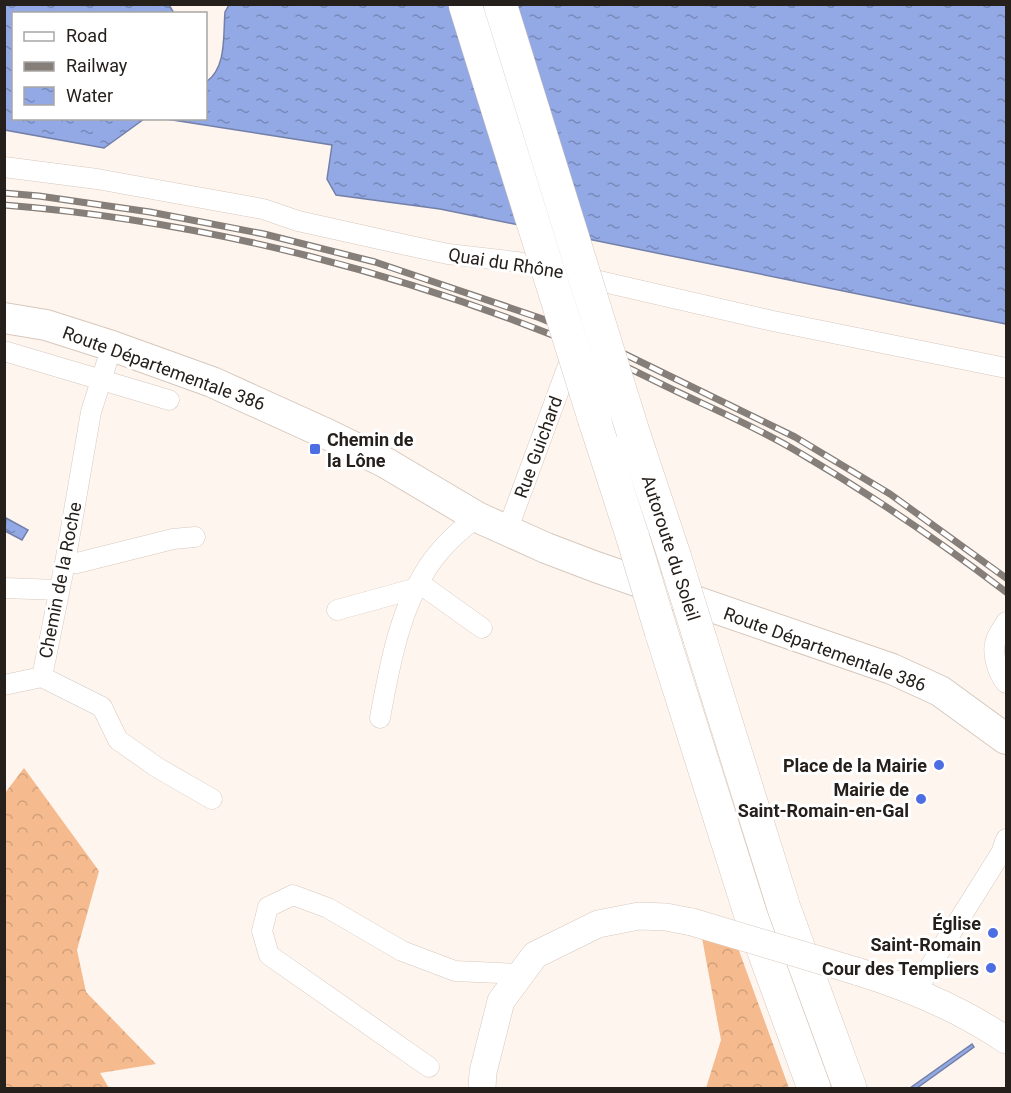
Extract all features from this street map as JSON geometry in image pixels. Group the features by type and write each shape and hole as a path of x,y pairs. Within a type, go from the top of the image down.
{"highway":[{"name":"Autoroute du Soleil","path":"465,4 751,916 814,1089"},
{"name":"Autoroute du Soleil","path":"500,4 784,908 850,1089"}],"main road":[{"name":"Route Départementale 386","path":"4,318 46,325 212,382 305,422 386,463 477,517 507,531 597,567 892,669 940,692 1006,739"},
{"path":"482,1089 483,1072 501,1001 535,955 598,924 639,916 666,917 692,922 856,970 917,992 960,1012 1006,1040"}],"street":[{"name":"Quai du Rhône","path":"4,167 87,178 252,207 298,221 448,254 518,262 596,286 1006,368"},
{"name":"Chemin de la Roche","path":"112,346 91,412 65,563 42,677 102,707 118,740 158,768 212,799"},
{"path":"4,351 169,400"},
{"name":"Rue Guichard","path":"507,531 569,363"},
{"path":"380,718 399,630 418,585 438,552 453,536 477,517"},
{"path":"65,563 77,563 173,539 195,537"},
{"path":"337,610 418,585"},
{"path":"418,585 482,628"},
{"path":"4,588 59,590"},
{"path":"1006,622 995,642 995,660 1006,683"},
{"path":"4,685 42,677"},
{"path":"917,992 932,963 1001,853 1006,839"},
{"path":"429,1067 269,955 262,930 268,907 293,895 328,908 402,951 455,970 521,974"}],"green space":[{"path":"24,768 99,871 77,950 86,992 156,1064 100,1073 109,1088 5,1088 5,793"},
{"path":"702,938 738,948 789,1088 706,1088 721,1040"}],"water":[{"path":"485,4 503,9 525,4 1006,5 1006,324 440,209 336,195 327,179 332,145 172,120 207,120 207,81 213,76 221,60 225,12 229,5"},
{"path":"4,5 169,5 173,12 12,12 12,120 143,120 104,148 5,130"},
{"path":"6,518 28,530 22,540 5,531"},
{"path":"972,1044 974,1047 917,1088 910,1088"}],"railway":[{"path":"4,193 150,212 264,234 375,262 540,318 608,346 795,437 890,494 1006,578"},
{"path":"4,205 157,224 233,238 383,277 530,326 611,360 779,441 902,517 1006,592"}],"place":[{"name":"Chemin de la Lône","path":"315,449"},
{"name":"Place de la Mairie","path":"939,765"},
{"name":"Mairie de Saint-Romain-en-Gal","path":"921,799"},
{"name":"Église Saint-Romain","path":"993,933"},
{"name":"Cour des Templiers","path":"991,968"}]}
